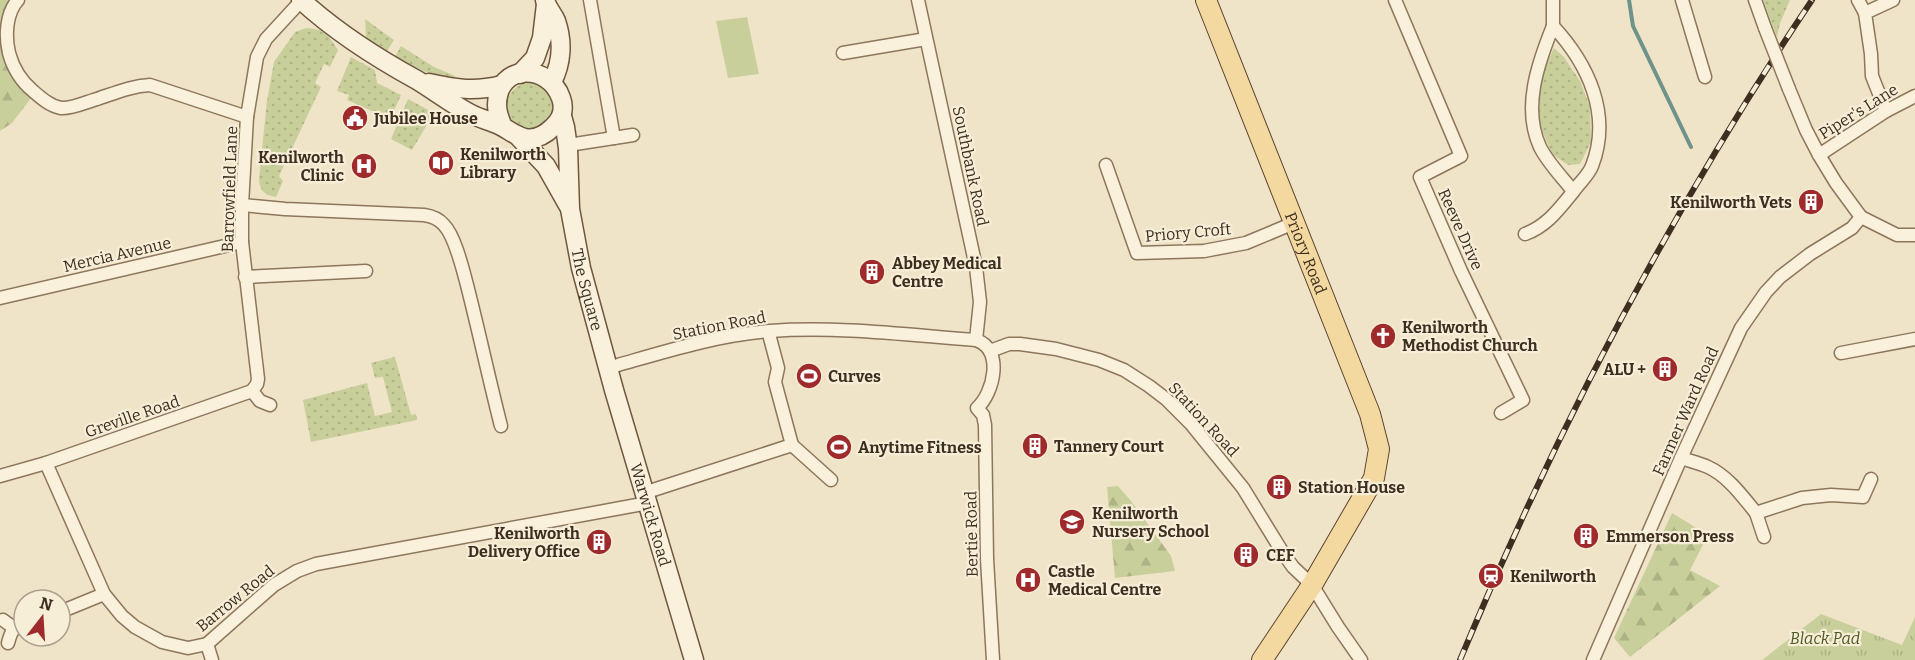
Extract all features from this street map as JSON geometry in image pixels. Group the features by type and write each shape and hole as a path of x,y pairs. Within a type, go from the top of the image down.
{"main road":[{"path":"301,0 335,30 385,63 473,115 524,138 539,137 552,129 562,112 561,97 552,82 533,72 512,75 502,85 497,106 510,131"},
{"name":"Priory Road","path":"1206,0 1376,431 1379,449 1376,470 1371,483 1312,585 1262,660"},
{"path":"520,74 535,58 542,38 546,2"},
{"path":"546,2 555,21 560,53 558,70 552,82"},
{"path":"416,80 454,88 478,90 502,85"},
{"name":"The Square","path":"562,112 568,148 570,209 581,268 613,366"},
{"name":"The Square","path":"510,131 546,166 570,209"},
{"name":"Warwick Road","path":"613,366 694,660"}],"street":[{"path":"18,0 9,16 7,46 12,64 22,81 31,90 54,106 68,108 135,86 150,84 247,117"},
{"name":"Barrowfield Lane","path":"252,391 258,379 242,242 247,117 257,57 266,39 301,0"},
{"path":"590,0 614,138"},
{"name":"Southbank Road","path":"918,0 976,267 980,302 976,340"},
{"name":"Reeve Drive","path":"1395,0 1461,156 1420,177 1461,271 1523,400 1501,413"},
{"path":"1553,0 1553,26 1535,80 1532,107 1534,130 1540,147 1573,191"},
{"path":"1682,0 1705,77"},
{"path":"1755,0 1806,130 1836,183 1861,217 1897,235 1915,234"},
{"path":"1858,0 1865,13 1872,76 1886,111"},
{"path":"1865,13 1893,0"},
{"path":"1525,234 1536,230 1564,205 1592,167 1598,144 1600,121 1596,97 1588,75 1567,41 1553,26"},
{"path":"843,53 926,39"},
{"name":"Piper's Lane","path":"1819,155 1886,111 1915,96"},
{"path":"575,144 633,135"},
{"name":"Priory Croft","path":"1106,165 1137,253 1204,250 1246,243 1294,223"},
{"path":"242,205 424,215 445,225 464,273 486,356 501,426"},
{"name":"Farmer Ward Road","path":"1593,660 1736,336 1755,306 1780,277 1810,254 1852,228 1861,217"},
{"name":"Mercia Avenue","path":"0,298 242,242"},
{"path":"245,277 366,271"},
{"name":"Station Road","path":"613,366 725,338 770,331 816,329 976,340"},
{"path":"770,338 778,368 776,382 792,446 831,480"},
{"path":"1841,353 1915,339"},
{"path":"976,340 990,351"},
{"name":"Station Road","path":"990,351 1009,344 1020,344 1099,360 1124,370 1166,399 1191,424 1243,488 1293,567 1312,585 1361,660"},
{"name":"Bertie Road","path":"990,351 993,365 990,390 985,401 977,408 983,415 985,425 987,559 993,660"},
{"path":"252,391 260,401 270,405"},
{"name":"Greville Road","path":"0,477 252,391"},
{"name":"Barrow Road","path":"46,463 104,594 122,616 135,627 155,638 188,648 207,644 274,585 297,571 316,564 650,496 792,446"},
{"path":"1681,458 1710,468 1741,494 1756,513 1764,537"},
{"path":"1756,513 1802,498 1831,495 1862,501 1871,479"},
{"path":"72,607 104,594"},
{"path":"3,620 12,623"},
{"path":"8,643 12,631"},
{"path":"207,644 212,660"}],"green space":[{"path":"0,0 18,0 7,46 35,93 12,123 0,131"},
{"path":"1763,0 1790,0 1780,23 1777,37"},
{"path":"747,17 759,74 728,78 716,21"},
{"path":"365,19 394,40 387,51 366,39"},
{"path":"306,28 325,33 338,50 330,67 324,64 315,83 321,87 279,176 283,181 276,197 263,192 259,179 267,101 274,62 295,32"},
{"path":"401,46 434,67 455,76 455,81 426,72 395,57"},
{"path":"1554,48 1564,57 1580,81 1590,107 1591,142 1580,164 1568,165 1552,154 1538,121 1541,84"},
{"path":"351,57 375,70 377,83 401,95 390,119 347,100 349,95 337,91"},
{"path":"536,81 551,88 557,117 529,133 512,123 506,109 508,98 514,89 524,83"},
{"path":"408,99 434,113 412,150 391,139"},
{"path":"395,357 411,415 416,414 417,420 311,442 303,400 367,383 375,416 392,412 383,377 375,378 371,363"},
{"path":"1118,486 1171,556 1175,571 1115,578 1107,487"},
{"path":"1672,513 1708,535 1690,570 1720,586 1630,657 1614,638"},
{"name":"Black Pad","path":"1821,614 1902,645 1915,617 1915,660 1762,660"}],"waterway":[{"path":"1629,0 1633,26 1691,147"}],"railway":[{"path":"1460,660 1536,489 1620,321 1712,158 1812,0"}],"place":[{"name":"Jubilee House","path":"355,118"},
{"name":"Kenilworth Library","path":"441,163"},
{"name":"Kenilworth Clinic","path":"364,166"},
{"name":"Kenilworth Vets","path":"1811,202"},
{"name":"Abbey Medical Centre","path":"872,272"},
{"name":"Kenilworth Methodist Church","path":"1383,336"},
{"name":"ALU +","path":"1665,369"},
{"name":"Curves","path":"809,376"},
{"name":"Tannery Court","path":"1035,446"},
{"name":"Anytime Fitness","path":"839,447"},
{"name":"Station House","path":"1279,487"},
{"name":"Kenilworth Nursery School","path":"1072,522"},
{"name":"Emmerson Press","path":"1586,536"},
{"name":"Kenilworth Delivery Office","path":"599,542"},
{"name":"CEF","path":"1246,555"},
{"name":"Kenilworth","path":"1491,576"},
{"name":"Castle Medical Centre","path":"1028,580"}]}
